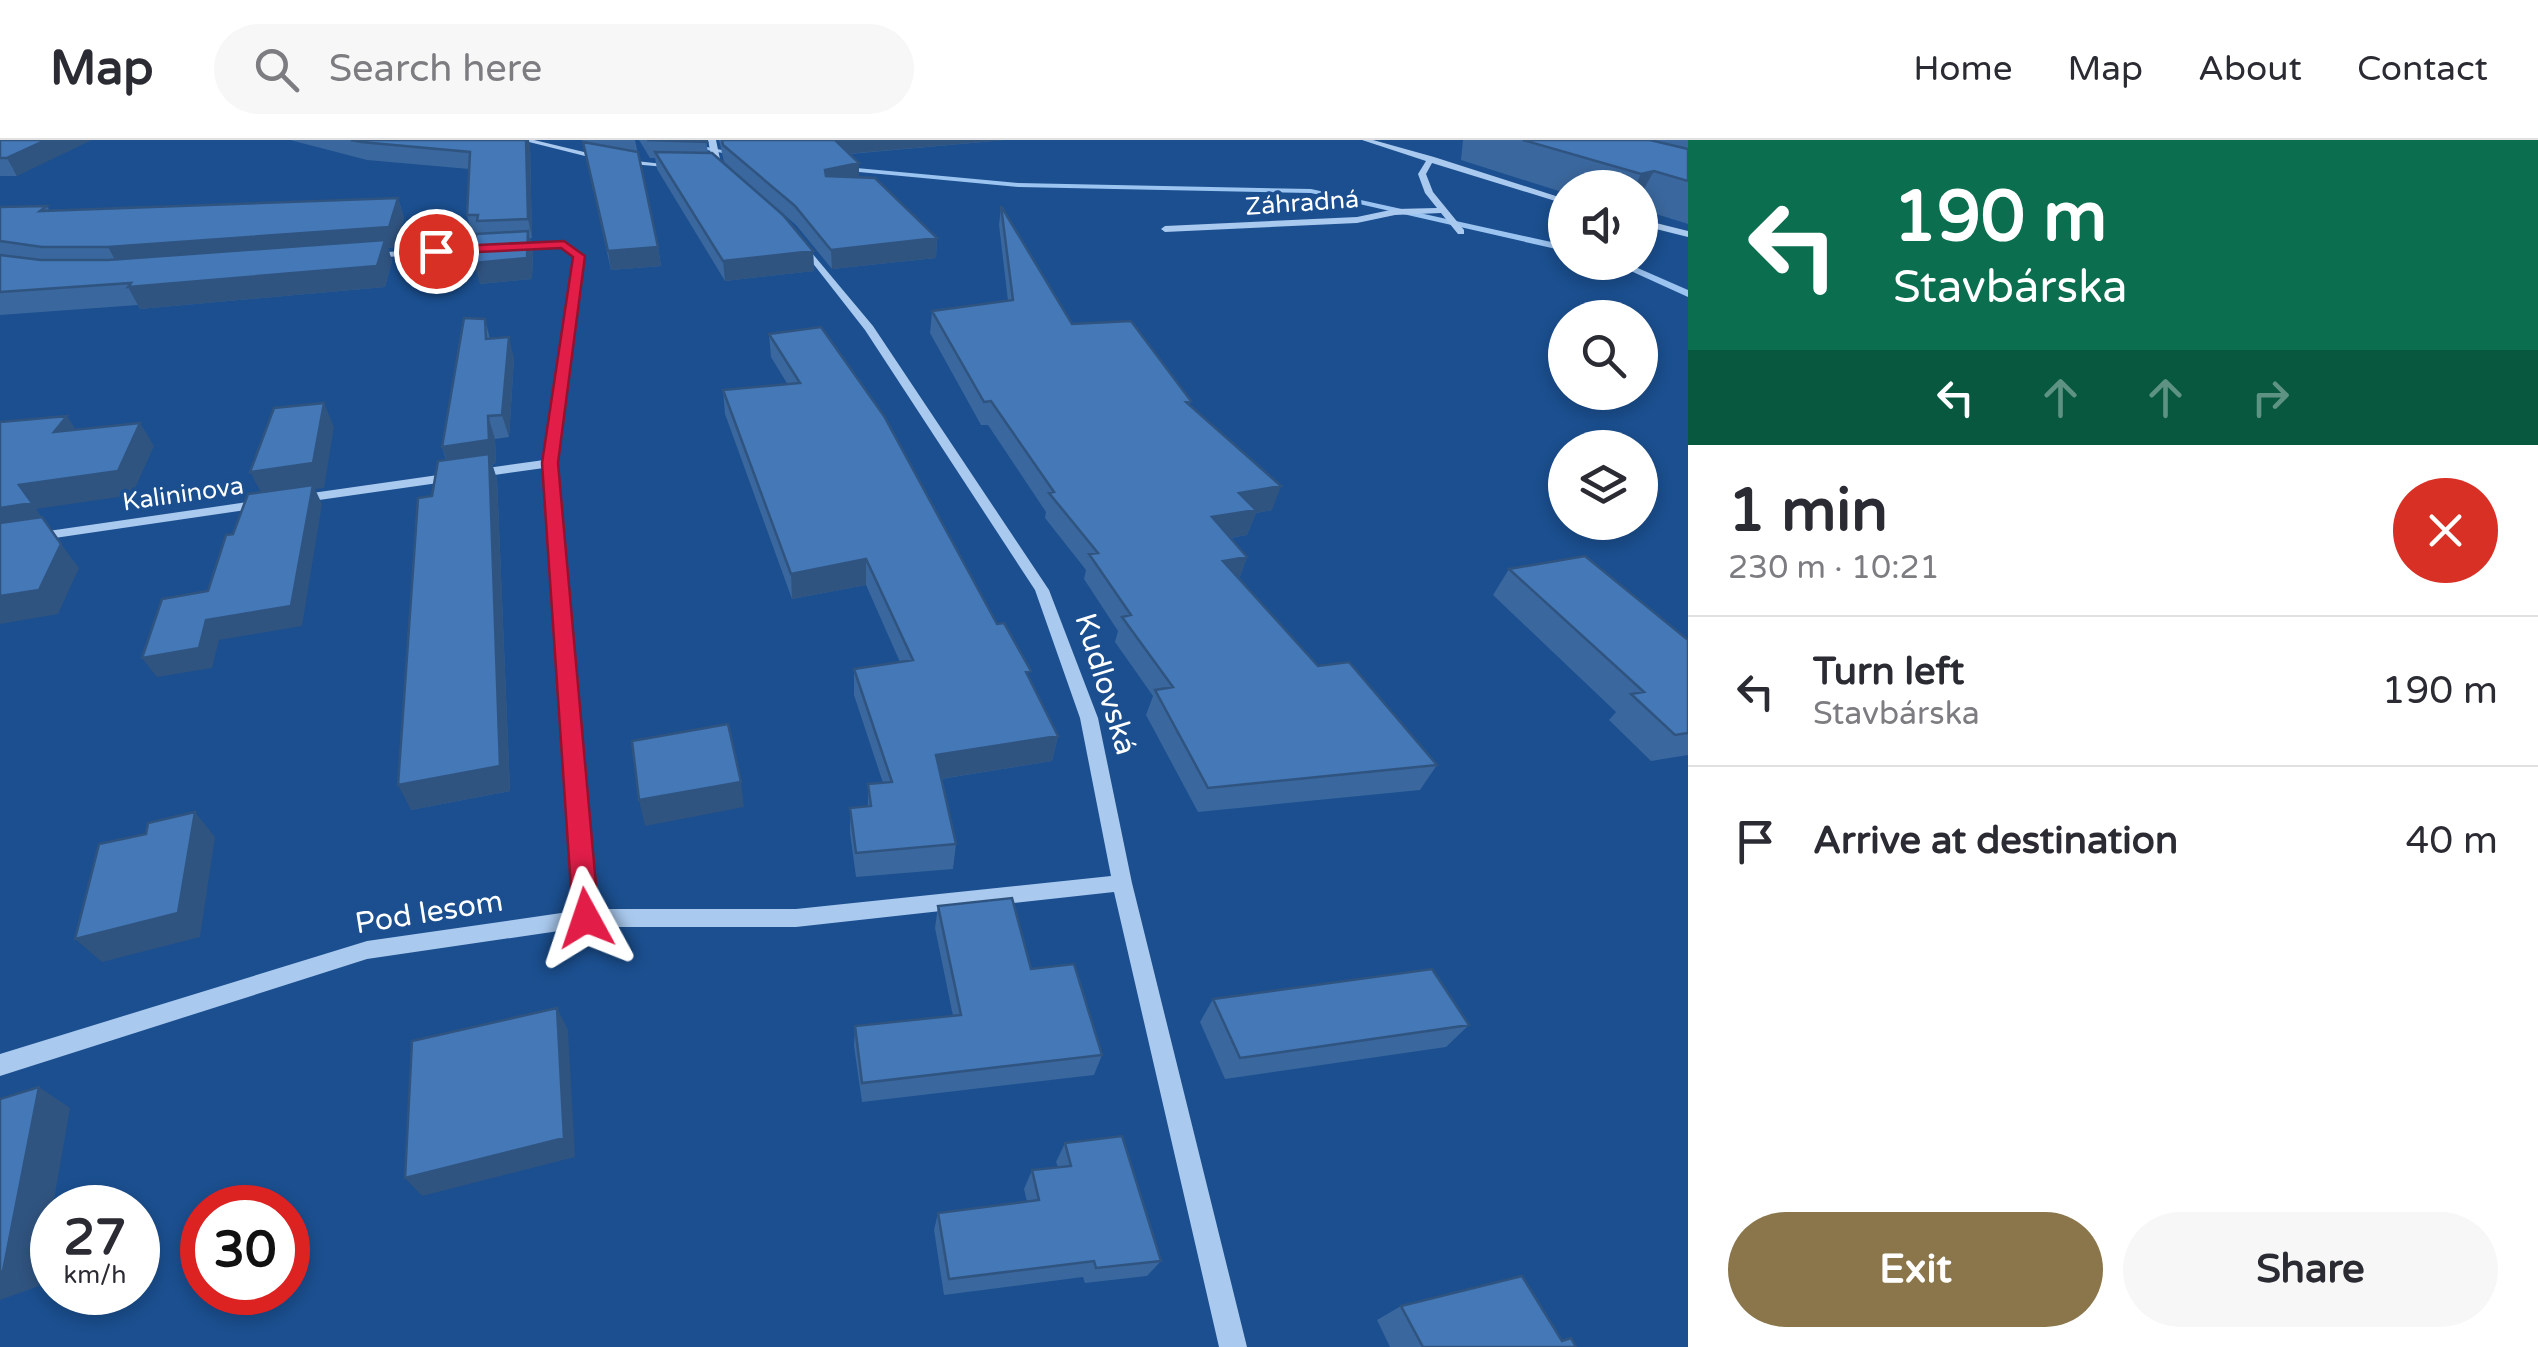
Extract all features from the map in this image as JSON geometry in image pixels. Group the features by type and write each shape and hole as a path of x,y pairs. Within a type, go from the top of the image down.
{"street":[{"path":"526,140 609,160 690,166"},
{"name":"Záhradná","path":"1366,140 1548,197"},
{"path":"712,154 746,191"},
{"path":"1432,159 1422,174 1443,212 1460,231"},
{"name":"Záhradná","path":"1165,230 1358,220 1422,210 1443,212"},
{"path":"1658,226 1688,234"},
{"name":"Kudlovská","path":"790,230 869,328 1042,590 1089,718 1122,884 1232,1347"},
{"path":"357,256 564,244 579,256 550,463 586,918"},
{"name":"Kalininova","path":"0,542 550,463"},
{"name":"Pod lesom","path":"0,1065 367,950 586,918 796,918 1122,884"}],"building":[{"path":"0,140 46,140 0,158"},
{"path":"351,140 526,140 528,219 477,221 478,215 467,215 470,152"},
{"path":"722,140 835,140 859,163 825,170 826,176 875,178 937,238 831,250 795,206 723,145"},
{"path":"1523,140 1650,140 1688,149 1688,181 1658,170 1627,170"},
{"path":"583,142 638,152 658,247 608,251"},
{"path":"655,152 712,153 783,215 813,251 723,261"},
{"path":"398,198 389,227 108,247 42,247 0,241 0,207 47,206 40,211"},
{"path":"1001,206 1072,324 1131,321 1191,401 1186,402 1281,486 1239,493 1256,510 1212,517 1247,557 1223,561 1318,666 1349,662 1437,765 1208,788 1155,690 1173,687 1122,617 1131,615 1089,554 1098,553 1049,493 1054,492 991,401 984,402 932,311 1013,300"},
{"path":"528,231 527,258 474,263 476,234"},
{"path":"385,240 377,266 128,287 131,283 0,292 0,255 41,260 108,260"},
{"path":"464,318 485,319 486,339 509,337 502,415 488,416 489,440 442,447"},
{"path":"821,327 884,416 997,624 1004,623 1031,671 1026,672 1058,736 936,755 956,844 856,853 850,808 871,806 868,784 892,782 854,669 913,660 866,559 791,574 723,390 800,383 769,334"},
{"path":"324,403 313,463 250,472 274,408"},
{"path":"67,416 54,432 140,423 118,471 19,485 32,503 0,508 0,422"},
{"path":"489,454 500,766 398,785 418,498 432,496 438,461"},
{"path":"313,485 291,606 206,620 199,648 142,658 162,599 208,591 226,535 233,534 248,494"},
{"path":"42,517 61,544 39,590 0,596 0,523"},
{"path":"1585,556 1688,640 1688,733 1675,735 1631,694 1644,692 1509,569"},
{"path":"728,724 741,782 639,800 632,741"},
{"path":"195,812 178,913 75,939 99,844 146,834 148,823"},
{"path":"1012,898 1031,969 1074,964 1102,1055 862,1083 855,1026 961,1015 938,906"},
{"path":"1432,969 1469,1025 1240,1058 1213,999"},
{"path":"557,1008 564,1138 405,1178 412,1041"},
{"path":"39,1087 3,1271 0,1272 0,1099"},
{"path":"1122,1136 1161,1261 1096,1268 1094,1261 949,1279 938,1213 1039,1200 1032,1170 1071,1166 1065,1143"},
{"path":"1522,1276 1562,1341 1571,1338 1576,1347 1423,1347 1401,1306"}],"waterway":[{"path":"660,140 743,155"},
{"path":"838,168 1018,185 1311,191 1548,244"},
{"path":"1656,280 1688,294"}],"route":[{"path":"436,251 564,244 579,256 550,463 586,918"}]}
